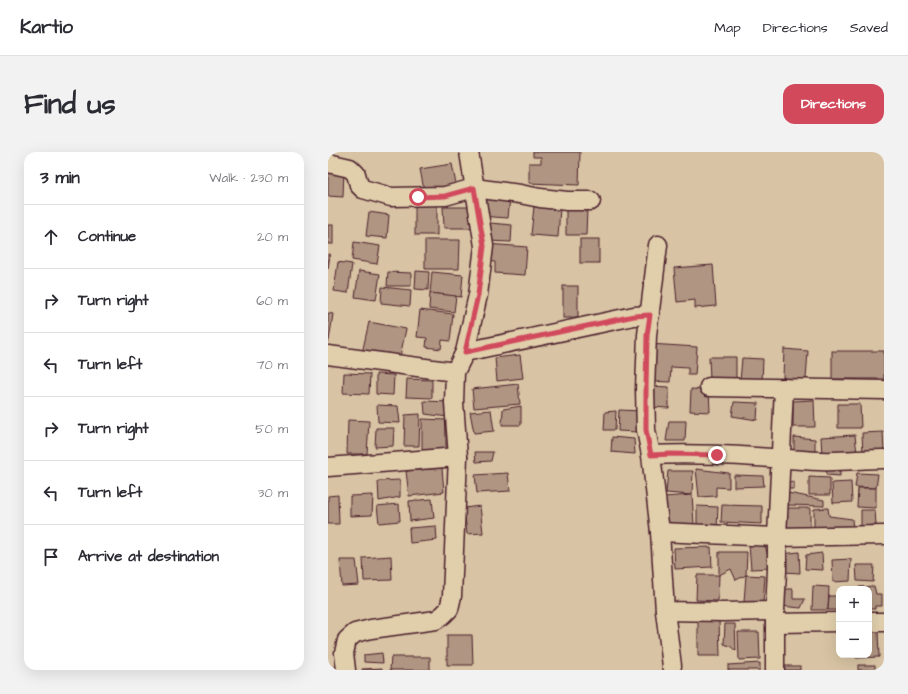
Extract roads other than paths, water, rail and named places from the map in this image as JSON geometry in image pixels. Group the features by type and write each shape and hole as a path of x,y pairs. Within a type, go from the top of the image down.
{"street":[{"path":"346,670 344,653 347,640 355,633 371,629 436,620 449,609 452,596 458,457 454,403 455,372 465,352 478,295 484,246 468,152"},
{"path":"328,162 350,168 356,174 360,186 363,189 391,197 445,196 474,188 540,198 567,201 591,201"},
{"path":"658,245 647,335 646,430 651,455 660,532 665,611 672,666"},
{"path":"465,352 634,316 650,315"},
{"path":"328,356 455,372"},
{"path":"709,387 884,390"},
{"path":"775,670 777,537 784,388"},
{"path":"651,455 671,454 821,461 884,459"},
{"path":"328,467 458,457"},
{"path":"660,532 777,537 884,535"},
{"path":"665,611 723,612 836,622"},
{"path":"872,622 884,622"}]}
